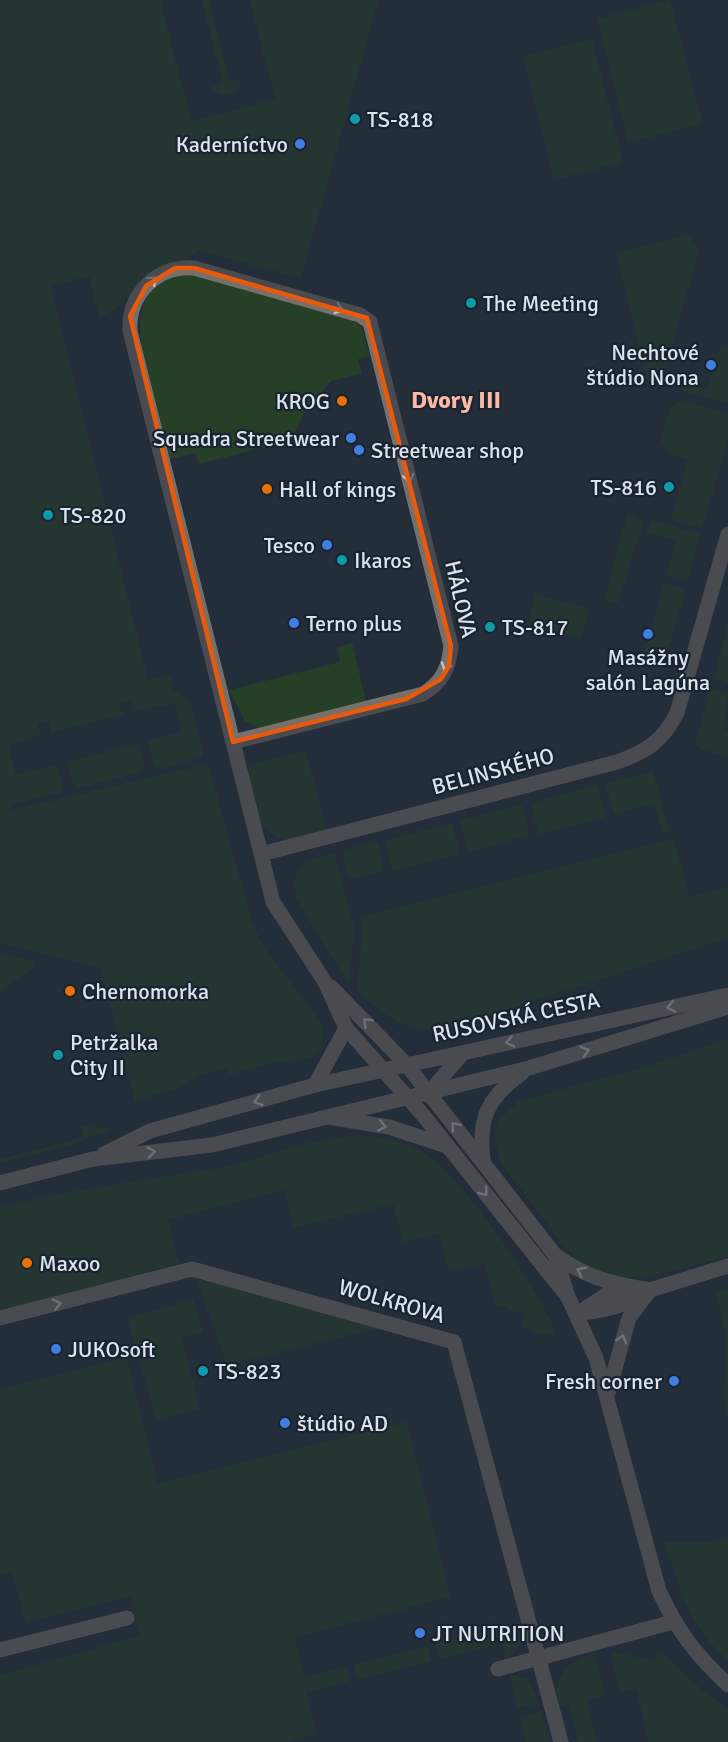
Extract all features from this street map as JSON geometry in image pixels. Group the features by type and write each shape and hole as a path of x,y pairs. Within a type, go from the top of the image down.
{"street":[{"name":"HÁLOVA","path":"184,267 360,315 370,322 450,646 449,666 435,685 416,696 233,742 130,331 130,316 146,286 162,272 184,267"},
{"name":"BELINSKÉHO","path":"261,854 617,762 651,748 665,735 677,713 728,534"},
{"path":"233,742 273,902 325,982 346,1028 423,1115 568,1297 596,1358 650,1562 673,1622 693,1652 728,1685"},
{"path":"325,982 381,1036 406,1064 483,1159 555,1255 573,1268 601,1281 650,1290"},
{"name":"RUSOVSKÁ CESTA","path":"93,1159 150,1131 315,1085 728,995"},
{"name":"RUSOVSKÁ CESTA","path":"0,1183 93,1159 212,1145 529,1068 728,1008"},
{"path":"315,1085 346,1028"},
{"path":"423,1115 428,1092 462,1054"},
{"name":"RUSOVSKÁ CESTA","path":"483,1159 480,1136 486,1109 505,1085 529,1068"},
{"name":"RUSOVSKÁ CESTA","path":"325,1117 389,1127 448,1146"},
{"path":"555,1255 568,1297"},
{"path":"577,1314 619,1306 650,1290 728,1266"},
{"name":"WOLKROVA","path":"0,1318 192,1269 454,1342 541,1659"},
{"path":"704,1274 728,1274"},
{"path":"607,1395 629,1318 650,1290"},
{"path":"0,1650 128,1618"},
{"path":"498,1669 673,1622"},
{"path":"541,1659 561,1742"}],"highlighted area":[{"path":"175,268 194,268 367,318 451,646 449,666 441,679 406,699 233,742 130,316 146,286"}],"green space":[{"path":"0,0 160,0 191,121 275,99 250,0 378,0 301,278 199,251 148,274 122,304 109,313 99,316 89,276 51,286 148,680 171,674 173,689 190,701 203,753 200,758 159,769 154,765 147,741 182,732 175,703 132,712 132,700 119,703 123,715 51,733 50,721 37,724 42,735 8,745 16,774 57,764 64,788 61,792 14,804 10,803 13,810 208,764 252,922 263,946 323,1025 323,1039 320,1048 315,1055 308,1058 269,1064 228,1075 226,1069 199,1075 181,1087 135,1101 101,968 0,943"},
{"path":"202,0 209,0 229,81 241,79 238,90 231,95 217,93 211,87 223,83"},
{"path":"670,0 703,124 628,143 597,19"},
{"path":"592,39 623,162 554,180 523,56"},
{"path":"689,234 699,250 661,383 647,379 616,253"},
{"path":"189,274 352,320 362,327 370,356 358,359 362,373 331,381 305,410 292,440 199,464 196,453 169,459 143,356 140,319 144,303 153,289 167,280"},
{"path":"720,346 728,348 728,404 676,389 679,381 708,389"},
{"path":"681,400 728,414 728,440 703,526 700,528 671,519 688,460 668,454 661,439 670,408"},
{"path":"628,513 644,520 618,603 604,600"},
{"path":"651,520 698,533 700,536 688,577 685,580 666,574 676,541 646,533"},
{"path":"664,583 683,588 685,592 663,666 659,669 641,665"},
{"path":"535,594 589,608 581,638 528,624"},
{"path":"728,624 728,683 714,678"},
{"path":"352,643 366,701 258,728 245,721 229,690 340,662 337,647"},
{"path":"711,688 728,693 724,729 728,730 728,757 703,750 695,744"},
{"path":"138,743 145,768 142,772 78,788 74,785 66,762"},
{"path":"306,751 326,829 290,839 279,838 270,832 258,812 247,765"},
{"path":"653,772 670,832 662,834 655,804 614,814 606,786 609,782"},
{"path":"597,785 606,817 539,834 531,805"},
{"path":"522,805 530,835 468,852 461,823 463,820"},
{"path":"452,823 460,854 393,871 385,840"},
{"path":"674,839 689,897 728,887 728,938 453,1027 424,1029 400,1023 379,1010 358,991 362,928 359,917"},
{"path":"375,842 378,844 384,871 349,879 344,850"},
{"path":"332,853 335,855 354,928 349,984 296,899 294,880 302,863"},
{"path":"3,954 33,961 34,968 0,992 0,957"},
{"path":"728,1039 728,1256 655,1276 622,1278 591,1268 566,1249 500,1161 495,1138 498,1121 519,1101 651,1065"},
{"path":"81,1126 113,1129 70,1145 0,1163 0,1159 84,1137"},
{"path":"356,1135 404,1144 430,1157 444,1169 462,1188 520,1268 537,1295 556,1335 541,1335 521,1325 525,1313 507,1310 507,1306 496,1306 485,1263 449,1272 439,1234 403,1243 393,1204 294,1228 284,1190 168,1220 179,1264 0,1310 0,1208 56,1194 235,1165 302,1144"},
{"path":"197,1280 219,1282 378,1328 227,1365"},
{"path":"728,1289 728,1416 724,1401 726,1337 715,1290"},
{"path":"193,1299 203,1332 182,1337 200,1409 157,1421 127,1318"},
{"path":"127,1357 158,1484 407,1422 451,1597 295,1637 304,1677 343,1667 347,1668 350,1681 308,1692 304,1681 317,1734 288,1742 0,1742 0,1675 140,1636 130,1596 26,1622 12,1573 0,1575 0,1389"},
{"path":"728,1538 728,1660 704,1635 695,1621 681,1591 664,1542 707,1543"},
{"path":"520,1622 521,1643 516,1651 506,1658 499,1630"},
{"path":"492,1631 495,1645 439,1659 435,1646 437,1643"},
{"path":"424,1647 428,1648 431,1661 357,1679 354,1667 356,1664"},
{"path":"615,1652 655,1661 657,1654 662,1652 706,1694 728,1708 728,1742 649,1742 636,1689 619,1692 611,1657"},
{"path":"594,1654 605,1696 587,1701 597,1742 570,1742 578,1740 569,1704 556,1707 560,1679 568,1667"},
{"path":"509,1674 527,1678 536,1694 538,1704 517,1707"},
{"path":"541,1711 549,1742 526,1742 520,1718"}],"place":[{"name":"TS-818","path":"355,119"},
{"name":"Kaderníctvo","path":"300,144"},
{"name":"The Meeting","path":"471,303"},
{"name":"Nechtové štúdio Nona","path":"711,365"},
{"name":"KROG","path":"342,401"},
{"name":"Squadra Streetwear","path":"351,438"},
{"name":"Streetwear shop","path":"359,450"},
{"name":"TS-816","path":"669,487"},
{"name":"Hall of kings","path":"267,489"},
{"name":"TS-820","path":"48,515"},
{"name":"Tesco","path":"327,545"},
{"name":"Ikaros","path":"342,560"},
{"name":"Terno plus","path":"294,623"},
{"name":"TS-817","path":"490,627"},
{"name":"Masážny salón Lagúna","path":"648,634"},
{"name":"Chernomorka","path":"70,991"},
{"name":"Petržalka City II","path":"58,1055"},
{"name":"Maxoo","path":"27,1263"},
{"name":"JUKOsoft","path":"56,1349"},
{"name":"TS-823","path":"203,1371"},
{"name":"Fresh corner","path":"674,1381"},
{"name":"štúdio AD","path":"285,1423"},
{"name":"JT NUTRITION","path":"420,1633"}],"district":[{"name":"Dvory III","path":"456,400"}]}
